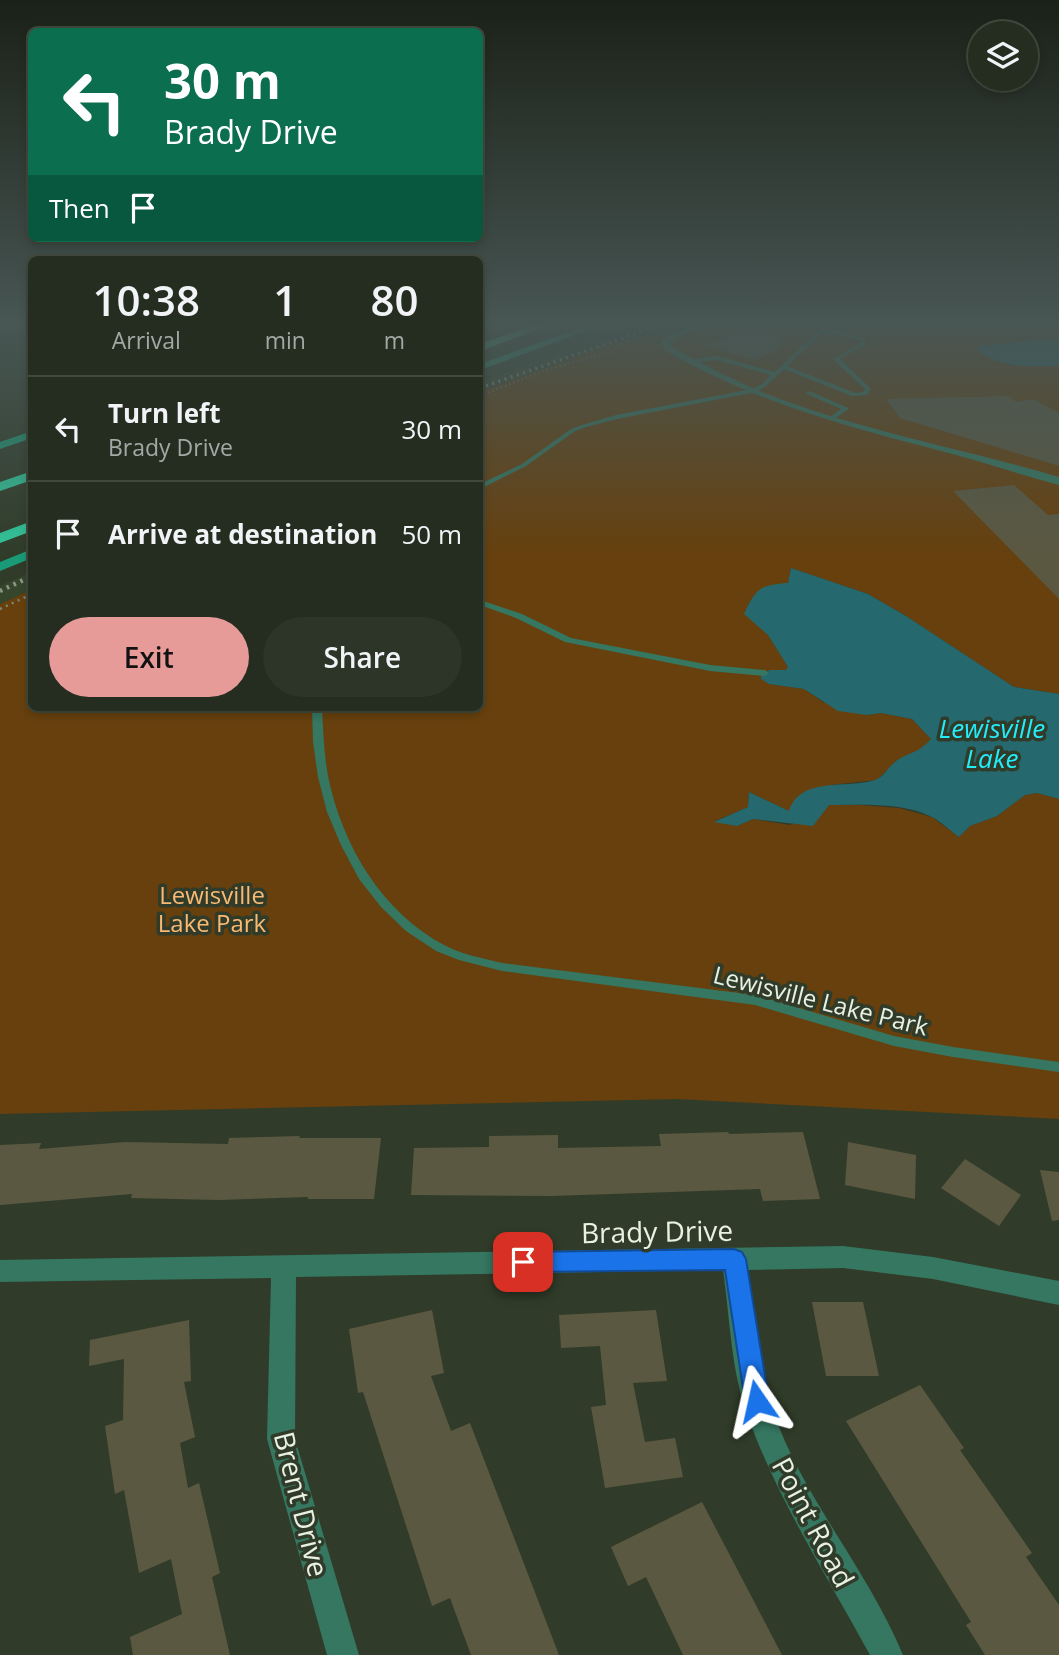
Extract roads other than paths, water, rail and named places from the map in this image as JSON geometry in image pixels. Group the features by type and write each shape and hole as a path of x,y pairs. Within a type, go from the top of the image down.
{"highway":[{"path":"0,473 28,462"},
{"path":"0,487 28,476"},
{"path":"0,538 28,527"}],"main road":[{"path":"0,446 28,436"},
{"path":"0,568 28,555"}],"street":[{"path":"789,403 832,418 1059,481"},
{"name":"Point Road","path":"734,1259 753,1387 766,1428 793,1485 887,1655"},
{"name":"Brady Drive","path":"0,1271 870,1259 933,1268 1059,1293"},
{"name":"Brent Drive","path":"284,1265 281,1439 343,1655"}],"lane":[{"path":"483,486 524,465 573,430 617,417 690,403"},
{"path":"832,418 846,409 833,403"},
{"path":"483,603 519,616 568,640 710,668 765,673"},
{"name":"Lewisville Lake Park","path":"317,711 321,776 340,834 372,888 419,936 442,949 469,960 502,967 755,1000 894,1041 1059,1067"}],"water":[{"name":"Lewisville Lake","path":"791,568 868,594 1014,687 1059,694 1059,799 1037,793 1025,795 997,816 970,826 959,837 936,819 921,812 882,805 829,805 813,826 753,819 737,826 714,822 748,807 749,792 789,811 795,800 814,788 875,780 895,762 921,748 931,739 912,719 881,713 867,715 838,711 804,689 769,684 761,679 761,675 770,670 786,670 788,667 768,635 744,614 752,598 760,590 771,585 788,583"}],"railway":[{"path":"0,591 28,578"}]}
